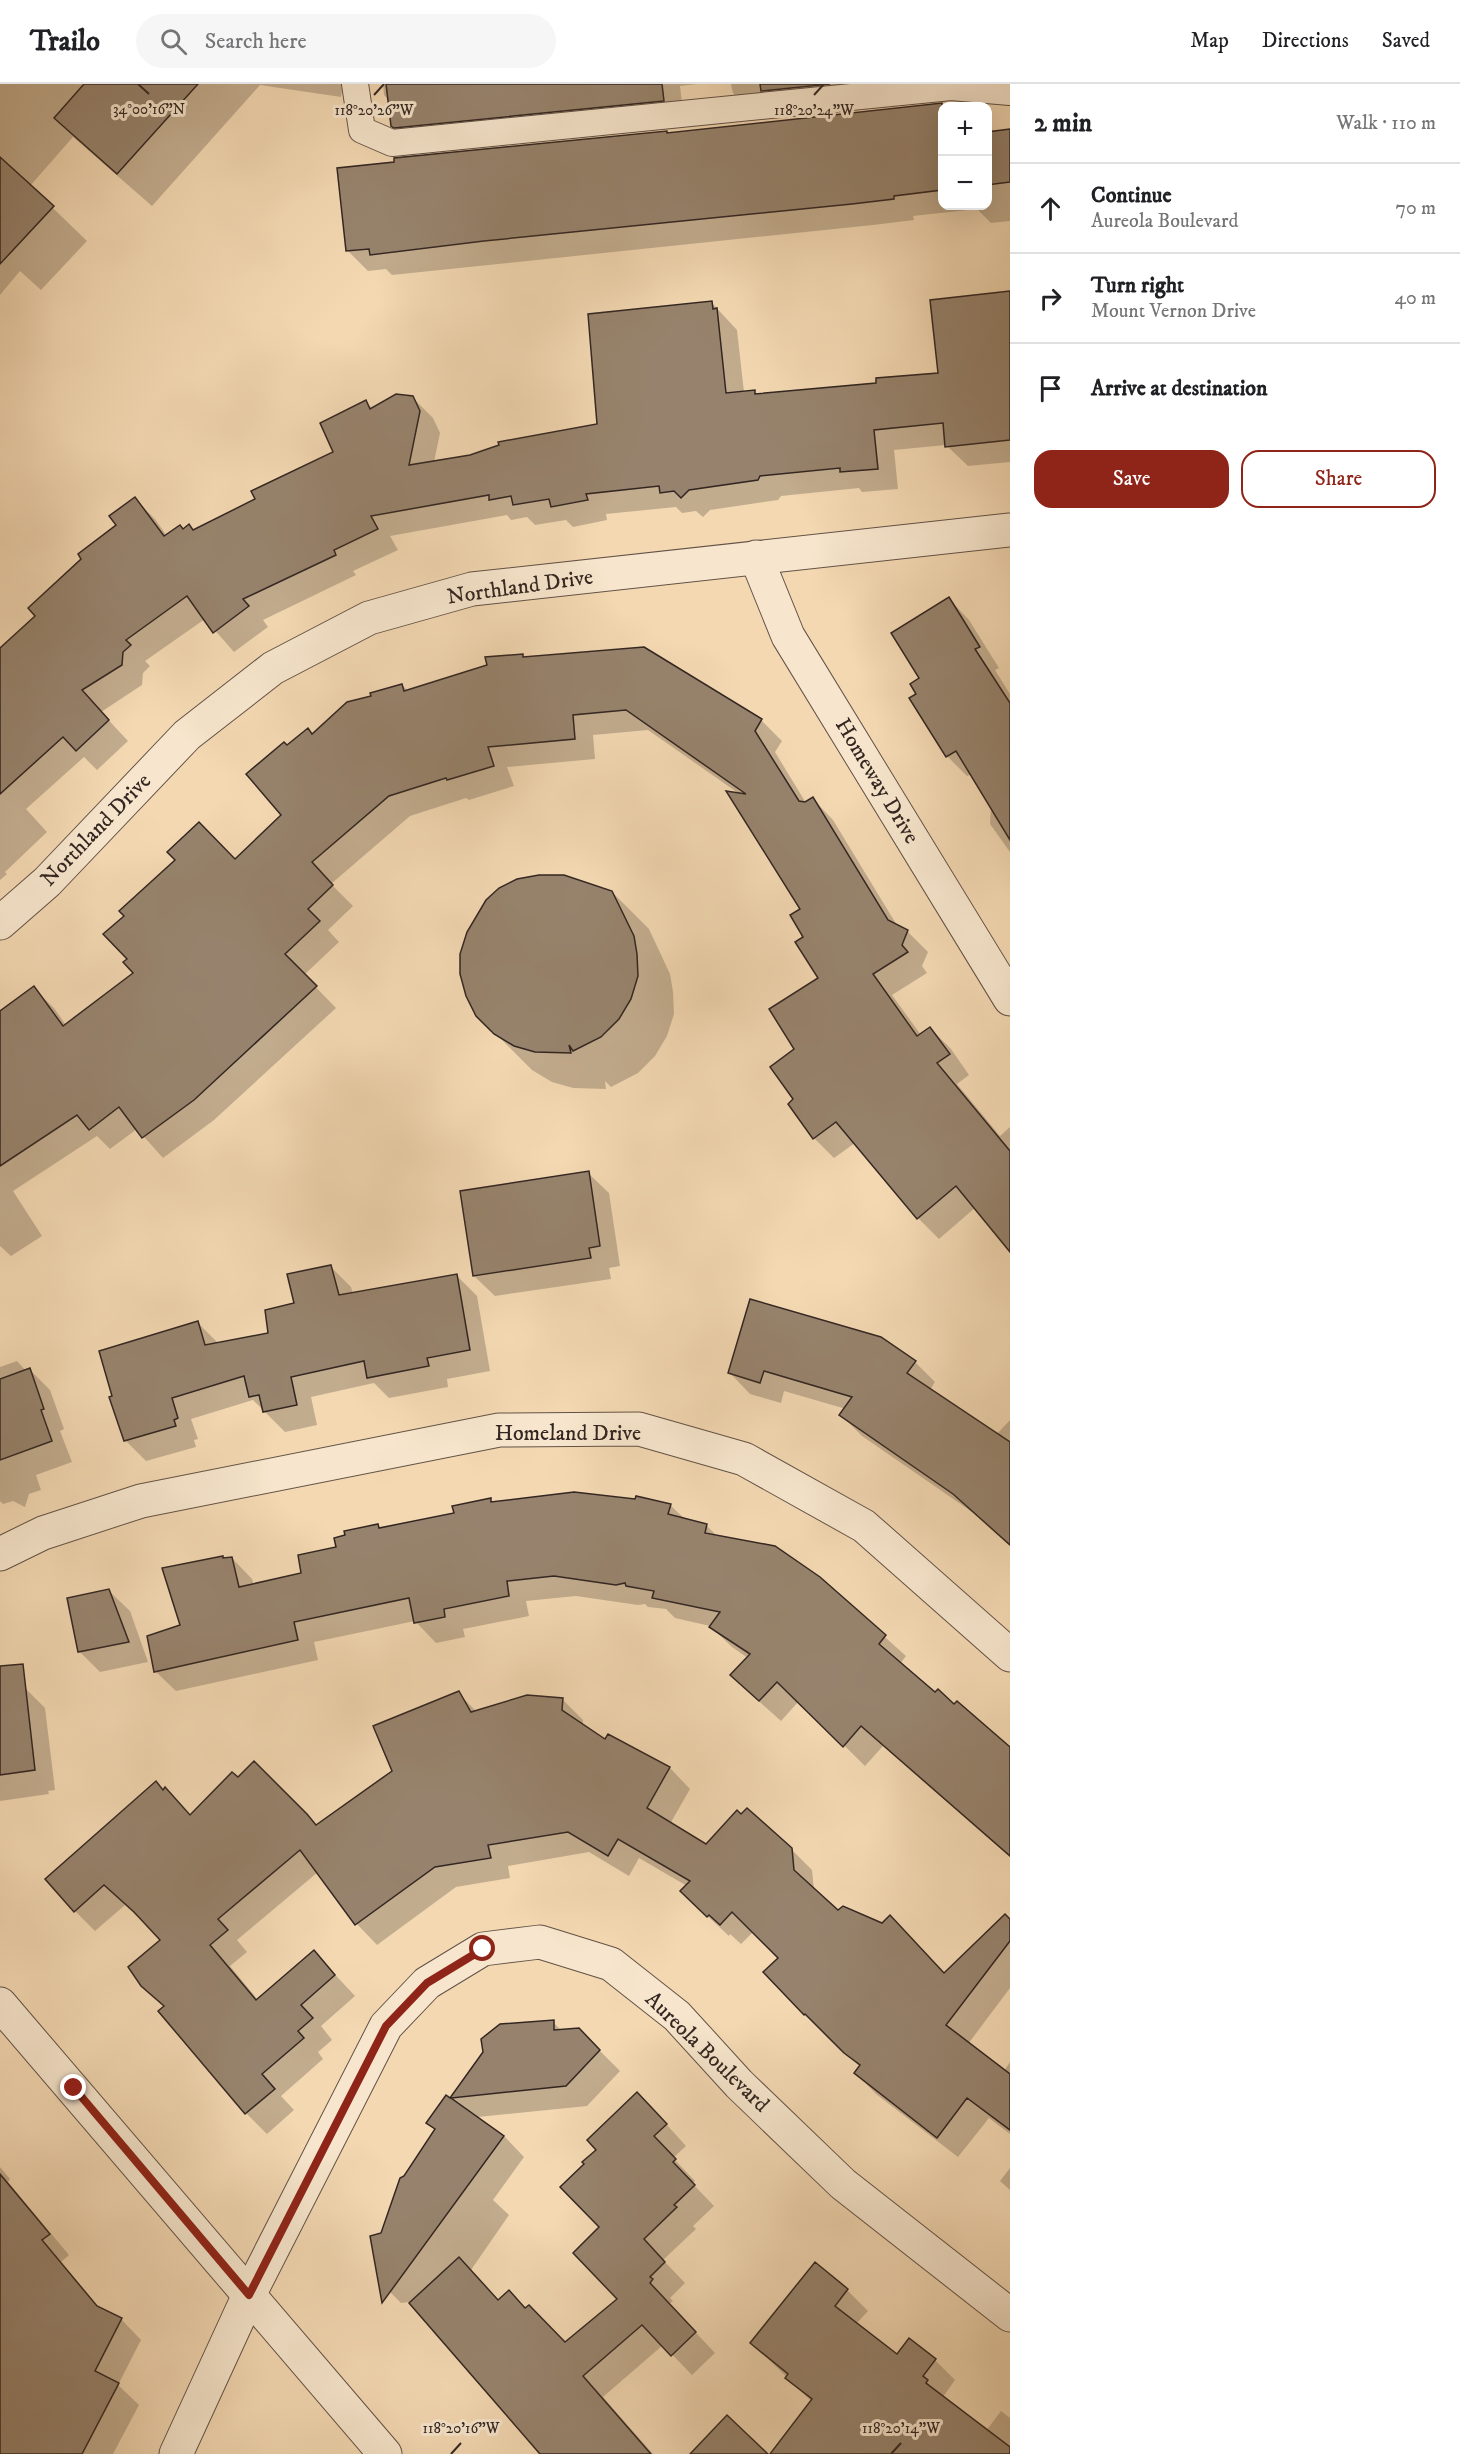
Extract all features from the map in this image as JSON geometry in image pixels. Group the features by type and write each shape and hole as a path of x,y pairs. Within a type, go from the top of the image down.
{"street":[{"name":"Northland Drive","path":"0,923 47,882 187,735 273,668 369,618 472,589 1010,530"},
{"name":"Homeway Drive","path":"756,557 788,636 1010,999"},
{"name":"Homeland Drive","path":"0,1554 43,1533 141,1501 499,1430 639,1429 744,1459 864,1526 1010,1655"},
{"name":"Aureola Boulevard","path":"176,2454 249,2295 386,2026 427,1983 483,1949 540,1942 611,1964 677,2016 739,2084 843,2184 1010,2315"},
{"path":"0,2004 385,2454"}],"lane":[{"path":"355,84 362,130 392,143 951,87 1010,93"}],"building":[{"path":"84,84 198,84 117,174 54,118"},
{"path":"386,84 662,84 664,101 394,128 391,126"},
{"path":"760,84 830,84 761,91"},
{"path":"938,103 938,190 852,204 484,241 370,255 369,249 346,251 337,168 394,162 394,158 667,131 667,133"},
{"path":"1010,129 1010,182 992,184 992,131"},
{"path":"0,157 54,206 0,264"},
{"path":"1010,291 1010,440 945,447 943,423 874,430 878,469 840,472 840,468 760,476 758,480 689,490 681,498 674,491 660,493 659,486 586,494 588,500 551,507 549,499 513,505 511,496 489,500 489,495 371,516 378,529 334,550 336,555 243,599 249,606 213,633 187,596 126,640 131,645 123,652 122,665 82,690 109,720 76,751 63,737 0,794 0,648 35,616 28,608 81,559 78,554 116,525 109,516 135,497 164,536 180,525 183,529 189,524 193,530 255,499 251,491 333,452 320,423 366,400 370,409 396,394 413,396 420,411 409,465 470,455 499,445 498,442 597,424 588,314 712,301 713,309 717,308 726,393 755,390 755,394 876,383 876,378 938,373 930,300"},
{"path":"949,597 980,647 975,649 1010,703 1010,840 956,751 946,757 909,698 916,694 910,684 919,678 891,633"},
{"path":"644,647 762,719 755,731 799,801 805,802 813,797 888,920 908,930 902,945 908,952 873,974 917,1036 930,1027 950,1054 937,1063 1010,1151 1010,1252 956,1186 917,1219 836,1122 813,1139 788,1104 793,1099 770,1067 794,1049 769,1009 818,978 795,942 803,937 790,915 800,909 726,791 746,794 626,710 573,715 575,739 488,747 494,766 389,796 312,862 333,885 308,909 320,921 285,954 317,986 194,1100 142,1138 119,1107 89,1130 77,1115 0,1166 0,1011 34,986 63,1026 133,973 123,962 127,959 103,934 124,916 119,911 175,860 167,852 199,822 235,859 281,815 246,774 284,742 287,745 308,728 312,734 347,702 402,684 404,691 487,665 485,657 523,654 523,657"},
{"path":"539,875 564,875 612,891 634,936 638,976 631,999 619,1019 601,1037 573,1051 569,1045 571,1053 535,1052 514,1046 494,1034 476,1016 466,996 460,974 460,954 467,932 486,900 499,888 517,879"},
{"path":"589,1171 600,1246 589,1248 591,1258 473,1276 460,1191"},
{"path":"331,1265 339,1295 457,1274 470,1350 427,1358 429,1366 367,1378 364,1361 291,1377 297,1405 263,1412 259,1395 249,1397 244,1376 172,1398 178,1418 174,1420 176,1426 124,1441 109,1397 112,1396 99,1351 198,1321 205,1345 268,1333 265,1310 294,1303 287,1274"},
{"path":"750,1299 881,1337 916,1361 907,1373 1010,1442 1010,1545 953,1494 839,1415 852,1397 764,1371 760,1383 728,1373"},
{"path":"30,1368 52,1441 0,1460 0,1379"},
{"path":"574,1492 635,1499 636,1496 671,1504 668,1514 707,1524 705,1533 775,1546 820,1577 886,1635 879,1644 935,1692 938,1689 954,1704 957,1701 1010,1747 1010,1856 861,1726 843,1747 777,1682 759,1701 730,1675 750,1654 709,1627 720,1612 652,1598 654,1591 626,1586 625,1583 616,1585 554,1576 507,1581 509,1596 444,1609 445,1617 414,1623 409,1598 294,1622 298,1640 154,1672 147,1636 180,1625 162,1568 223,1556 223,1558 232,1557 239,1587 301,1573 298,1555 336,1547 334,1538 345,1535 344,1531 378,1524 379,1528 454,1513 452,1506 491,1498 491,1502"},
{"path":"109,1589 129,1642 78,1652 67,1598"},
{"path":"23,1664 35,1770 0,1775 0,1666"},
{"path":"459,1691 471,1712 527,1695 563,1698 562,1710 605,1739 608,1734 670,1767 647,1808 706,1844 737,1810 741,1814 747,1808 792,1848 794,1870 838,1910 843,1906 882,1923 890,1915 944,1973 1005,1914 1010,1919 1010,1941 946,2025 1010,2074 1010,2130 967,2098 937,2138 854,2073 860,2065 804,2015 763,1972 778,1958 732,1912 720,1925 709,1915 707,1917 680,1891 690,1881 618,1839 608,1856 568,1832 488,1845 491,1858 435,1867 355,1925 300,1850 218,1919 228,1930 210,1945 256,2000 314,1950 335,1975 301,2005 313,2018 298,2031 304,2038 262,2074 275,2089 245,2114 158,2011 164,2006 141,1986 128,1967 160,1940 104,1885 74,1912 45,1879 156,1781 163,1790 165,1787 190,1815 232,1772 238,1777 254,1761 316,1825 392,1771 373,1726"},
{"path":"554,2020 554,2030 579,2028 600,2050 566,2086 451,2098 504,2136 382,2303 370,2236 381,2233 400,2178 404,2176 435,2129 426,2123 446,2095 450,2098 483,2052 481,2039 500,2024"},
{"path":"637,2092 667,2124 654,2136 676,2159 673,2162 695,2185 674,2205 677,2207 644,2239 665,2262 650,2277 653,2279 650,2283 696,2332 671,2356 642,2325 583,2376 651,2454 540,2454 409,2303 459,2257 498,2300 509,2290 525,2308 529,2305 565,2342 617,2299 573,2253 599,2227 560,2187 596,2150 587,2140"},
{"path":"0,2174 50,2234 42,2240 97,2306 122,2318 95,2371 119,2383 82,2454 0,2454"},
{"path":"815,2262 848,2289 835,2306 897,2354 909,2338 936,2359 923,2376 928,2380 926,2383 1010,2447 1010,2454 770,2454 812,2399 785,2378 788,2374 750,2343"},
{"path":"727,2415 768,2454 690,2454"}],"route":[{"path":"74,2088 249,2295 386,2026 427,1983 483,1949"}]}
